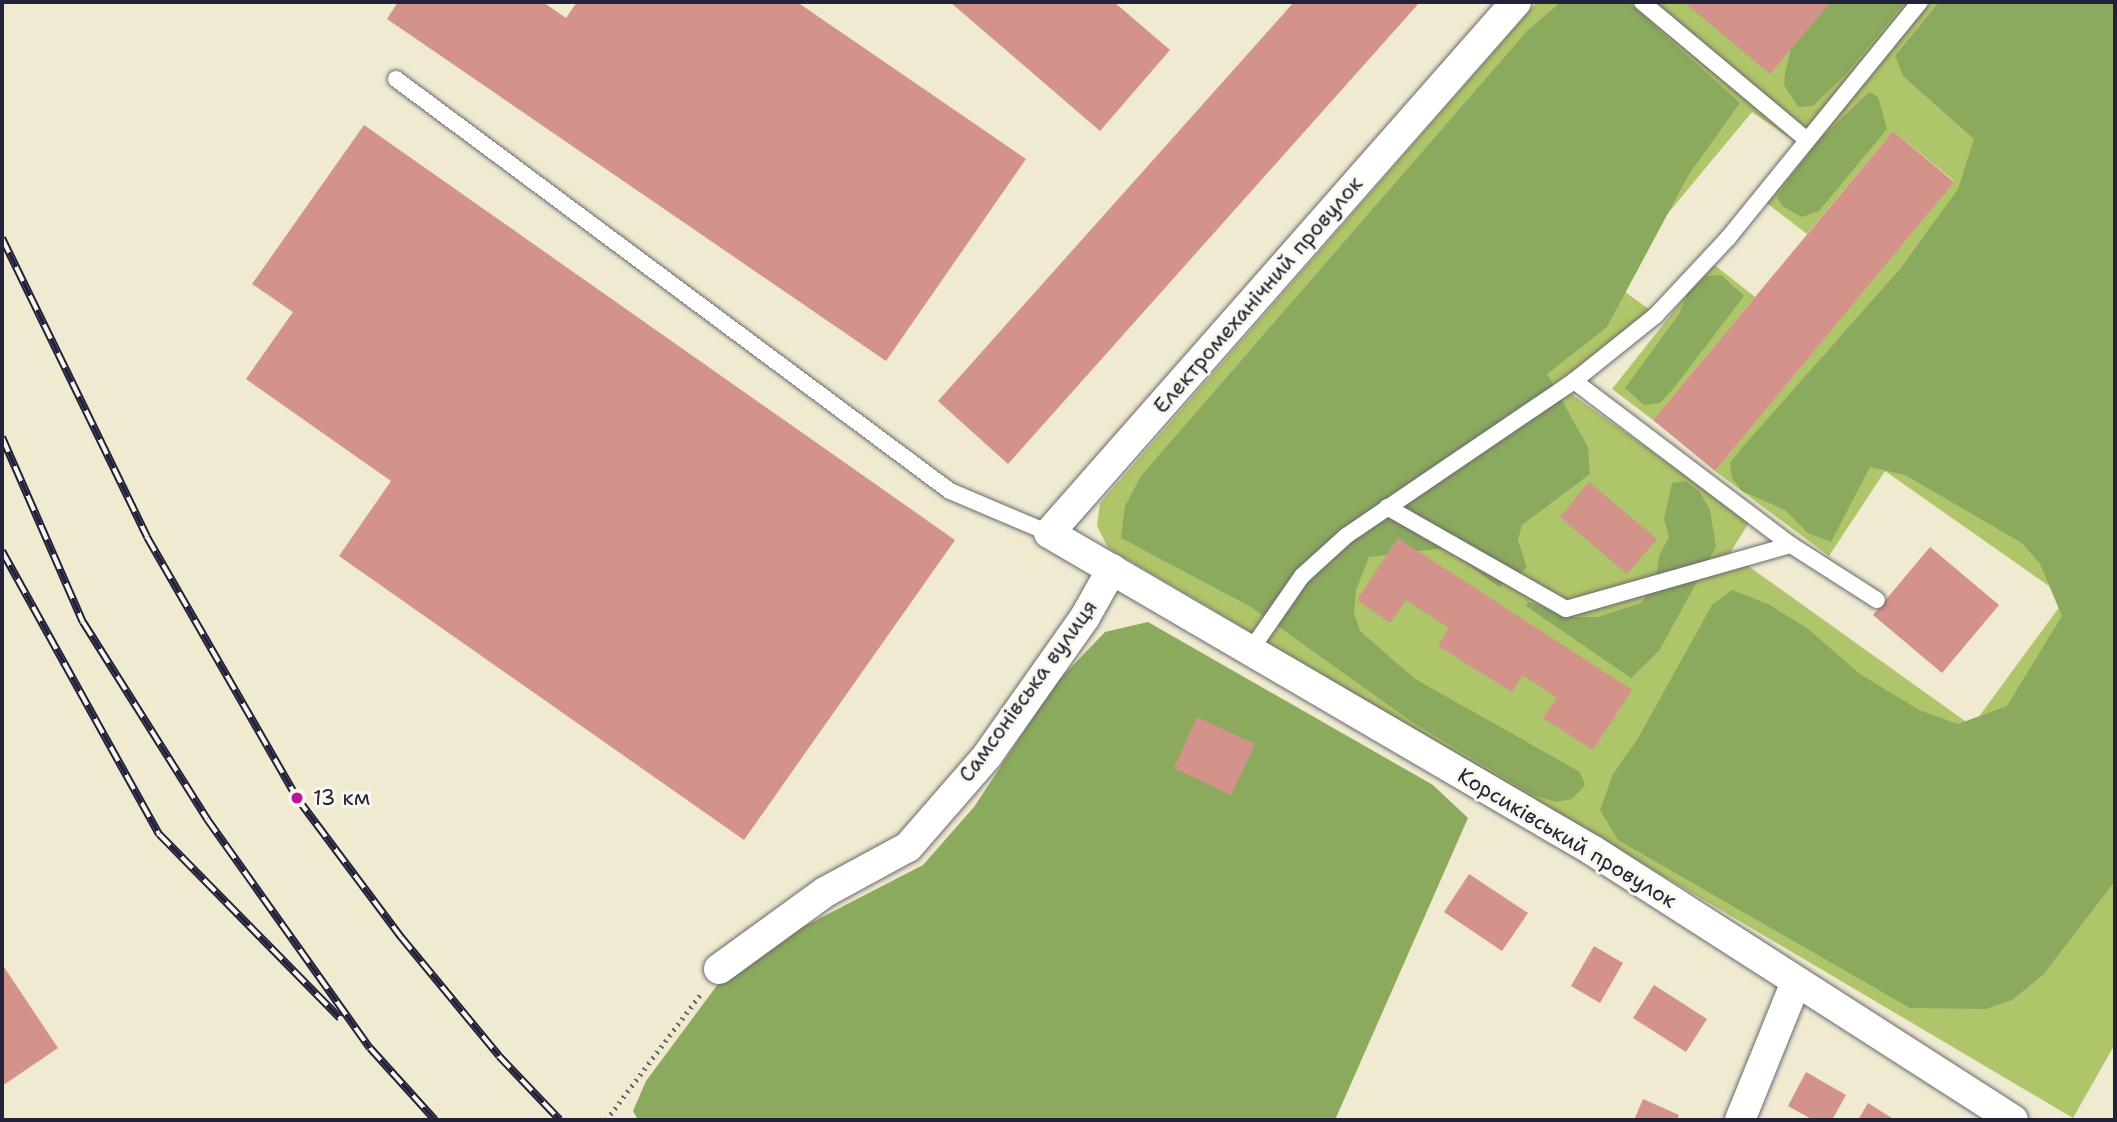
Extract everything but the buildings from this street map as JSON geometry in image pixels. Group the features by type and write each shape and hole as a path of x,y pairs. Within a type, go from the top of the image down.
{"street":[{"name":"Електромеханічний провулок","path":"1049,533 1516,2"},
{"path":"1049,533 1112,569"},
{"name":"Корсиківський провулок","path":"1112,569 1592,850 2013,1120"},
{"name":"Самсонівська вулиця","path":"719,969 825,892 908,847 987,756 1085,617 1112,569"},
{"path":"1740,1120 1796,982"}],"lane":[{"path":"1642,2 1807,140"},
{"path":"1250,651 1302,576 1346,536 1574,381 1656,315 1807,140 1920,2"},
{"path":"396,79 950,491 1049,533"},
{"path":"1574,381 1791,545 1877,600"},
{"path":"1387,507 1566,609 1791,545"}],"path":[{"path":"606,1120 719,969"}],"green space":[{"path":"1537,2 1912,2 1797,143 1752,112 1611,282 1653,312 1556,383 1750,521 1730,553 1972,726 2066,598 1885,471 1829,556 1715,471 1954,181 1893,131 1807,234 1764,201 1928,2 2115,2 2115,1044 2073,1118 1108,548 1097,526 1100,503"},
{"path":"1561,2 1628,2 1740,103 1689,174 1607,327 1547,374 1588,447 1590,474 1522,525 1518,540 1527,568 1499,587 1445,548 1369,557 1356,590 1354,613 1360,631 1415,679 1580,772 1585,785 1572,799 1556,802 1533,795 1412,722 1251,607 1121,538 1125,506 1141,476 1528,30"},
{"path":"1802,2 1905,2 1845,75 1813,106 1798,107 1784,85"},
{"path":"1939,2 2115,2 2115,881 2043,975 2012,1000 1986,1009 1910,1008 1618,840 1600,810 1613,774 1637,740 1712,605 1732,590 1768,604 1807,628 1860,674 1919,710 1958,724 2007,706 2062,616 2040,564 2022,543 1905,475 1870,467 1831,542 1808,533 1785,510 1742,491 1732,478 1730,463 1740,450 1900,269 1958,189 1974,139 1903,76 1895,56"},
{"path":"1869,92 1878,97 1887,129 1819,211 1802,217 1782,206 1777,197 1784,186 1821,138"},
{"path":"1712,263 1755,297 1653,420 1612,389"},
{"path":"1721,275 1744,296 1673,389 1660,403 1644,405 1625,388 1679,314 1688,293 1707,276"},
{"path":"1685,481 1699,491 1710,510 1716,547 1659,651 1631,678 1526,606 1528,602 1573,617 1598,617 1641,603 1655,584 1659,556 1669,537 1664,519 1672,483"},
{"path":"1148,622 1433,785 1468,818 1335,1120 638,1120 633,1111 646,1081 718,984 768,945 923,865 974,807 1056,683 1105,632"}],"railway":[{"path":"2,238 147,537 297,798 401,937 499,1056 560,1120"},
{"path":"2,437 83,622 207,819 370,1048 435,1120"},
{"path":"2,551 159,834 340,1018"}],"place":[{"name":"13 км","path":"297,798"}]}
